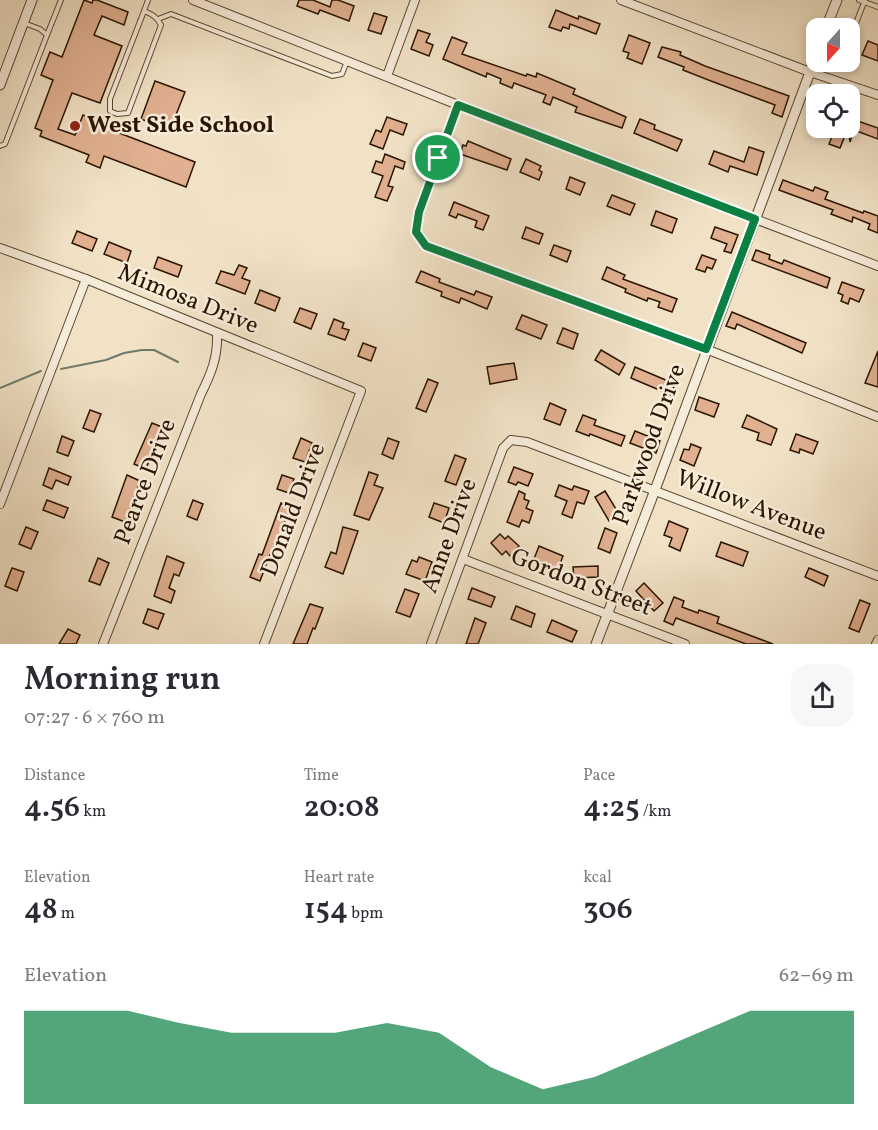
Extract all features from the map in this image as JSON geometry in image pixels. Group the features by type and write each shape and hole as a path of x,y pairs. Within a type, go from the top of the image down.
{"street":[{"path":"0,86 32,0"},
{"path":"193,0 458,105 878,266"},
{"path":"387,76 416,0"},
{"path":"621,0 806,70"},
{"path":"830,18 837,0"},
{"path":"810,72 878,95"},
{"name":"Parkwood Drive","path":"596,644 810,72"},
{"path":"458,105 419,212 416,232 426,246 706,349 878,417"},
{"name":"Mimosa Drive","path":"0,248 86,279 217,334 361,390"},
{"path":"0,504 86,279"},
{"name":"Pearce Drive","path":"104,644 214,366 218,346 217,334"},
{"name":"Donald Drive","path":"264,644 361,390"},
{"name":"Willow Avenue","path":"508,442 519,440 527,442 878,576"},
{"name":"Anne Drive","path":"431,644 503,448 508,442"},
{"name":"Gordon Street","path":"464,559 685,644"},
{"path":"876,644 878,639"}],"lane":[{"path":"0,146 4,144 61,0"},
{"path":"144,11 152,14 161,25 128,113 117,114 110,111 110,99 148,0"},
{"path":"857,18 863,1 878,7"},
{"path":"158,19 171,14 332,76 342,74 347,61"},
{"path":"24,23 40,29 47,35"}],"building":[{"path":"84,0 92,3 93,0 97,0 128,12 124,25 102,16 94,35 122,46 100,103 72,93 58,129 75,135 83,115 115,128 114,131 195,162 186,187 104,156 100,168 86,162 89,155 40,136 42,131 35,128 53,80 41,75 50,52 62,57"},
{"path":"299,0 313,0 330,7 332,0 338,0 354,6 349,21 320,10 318,14 297,6"},
{"path":"556,10 578,19 579,16 600,24 596,34 570,24 569,29 563,27 561,31 549,27"},
{"path":"374,13 387,17 381,34 368,30"},
{"path":"418,30 430,34 426,42 433,45 429,56 411,49"},
{"path":"629,35 650,43 642,64 627,58 629,53 623,51"},
{"path":"452,37 467,43 462,54 526,76 527,74 536,77 537,73 575,89 573,94 626,117 622,128 575,112 577,107 553,97 550,105 543,102 546,95 514,83 512,88 500,83 501,79 487,73 486,77 443,59"},
{"path":"868,41 878,45 878,61 862,55"},
{"path":"662,47 681,52 680,55 705,66 789,96 782,117 772,113 775,105 683,70 684,67 658,57"},
{"path":"155,81 185,92 170,130 141,119"},
{"path":"387,117 407,124 403,135 390,130 383,149 370,144 376,130 381,132"},
{"path":"640,119 655,125 654,129 682,140 677,151 634,133"},
{"path":"860,122 878,128 878,139 860,132"},
{"path":"831,138 844,138 840,148 829,144"},
{"path":"468,141 511,159 507,170 460,154 463,145 466,146"},
{"path":"749,147 764,152 757,175 730,166 728,172 709,164 714,151 744,162"},
{"path":"385,154 405,162 403,169 395,166 388,186 393,187 387,201 375,197 383,176 372,172 376,161 382,163"},
{"path":"526,159 541,166 539,170 542,172 539,180 520,172"},
{"path":"570,177 585,183 580,195 566,189"},
{"path":"783,180 813,191 815,187 828,192 825,199 878,216 878,233 868,229 870,224 853,217 852,222 831,214 833,210 779,190"},
{"path":"612,195 635,204 630,215 607,206"},
{"path":"454,202 489,216 483,230 475,227 477,221 458,214 456,218 449,215"},
{"path":"656,211 677,219 672,233 651,225"},
{"path":"526,227 543,234 539,244 522,238"},
{"path":"715,227 738,235 731,253 724,251 727,244 711,238"},
{"path":"77,231 97,239 92,251 72,243"},
{"path":"109,242 131,251 127,263 104,254"},
{"path":"554,245 571,251 567,262 550,255"},
{"path":"756,250 770,255 769,259 782,264 784,260 830,278 827,288 752,260"},
{"path":"702,255 716,260 712,269 707,267 705,272 696,269"},
{"path":"158,257 182,266 178,277 154,268"},
{"path":"239,265 247,268 242,278 250,281 245,294 216,283 221,271 234,275"},
{"path":"607,267 625,275 623,279 677,299 672,312 658,307 660,302 648,298 647,301 602,279"},
{"path":"421,271 440,279 439,282 474,295 476,291 492,297 487,309 461,298 459,303 441,296 442,292 416,282"},
{"path":"842,282 864,290 859,302 850,298 848,304 841,301 843,295 838,293"},
{"path":"260,290 280,298 275,311 255,303"},
{"path":"300,308 317,314 311,329 294,322"},
{"path":"732,312 806,343 802,353 737,324 735,329 726,326"},
{"path":"522,315 547,325 541,339 516,329"},
{"path":"334,319 344,323 342,328 349,330 345,340 328,334"},
{"path":"563,328 578,334 573,349 557,343"},
{"path":"363,343 376,348 371,361 358,356"},
{"path":"601,350 625,364 619,375 595,360"},
{"path":"878,351 878,387 865,383"},
{"path":"514,363 517,379 490,384 487,367"},
{"path":"635,367 675,384 671,395 631,378"},
{"path":"428,379 438,383 426,412 416,408"},
{"path":"699,397 719,404 714,417 695,410"},
{"path":"550,403 566,410 560,425 544,419"},
{"path":"90,410 101,414 94,432 83,428"},
{"path":"583,415 596,420 594,425 625,436 621,446 576,431"},
{"path":"747,415 777,429 771,445 757,440 759,433 742,427"},
{"path":"152,423 162,427 146,469 134,464"},
{"path":"635,431 660,441 656,453 630,443"},
{"path":"796,434 818,442 813,454 800,449 799,453 790,450"},
{"path":"62,436 74,441 68,456 57,452"},
{"path":"301,438 312,443 305,462 293,458"},
{"path":"388,438 399,442 393,459 382,454"},
{"path":"691,444 701,448 694,466 680,460 684,449 689,450"},
{"path":"455,455 466,459 456,485 445,481"},
{"path":"514,467 533,474 528,486 518,482 516,485 508,482"},
{"path":"49,468 71,477 68,485 56,480 52,489 43,485"},
{"path":"369,472 378,475 374,485 383,488 369,520 354,515"},
{"path":"127,475 140,481 125,522 112,517"},
{"path":"282,475 294,479 289,493 277,489"},
{"path":"559,485 572,490 574,486 589,491 584,504 577,502 572,518 562,514 567,501 555,496"},
{"path":"519,491 525,494 524,499 529,501 526,508 533,511 529,523 522,520 519,527 507,522"},
{"path":"605,491 619,514 609,521 595,497"},
{"path":"47,500 68,508 64,518 43,510"},
{"path":"193,500 203,504 197,520 187,516"},
{"path":"281,503 290,507 274,553 271,552 260,581 250,577 259,554 262,555"},
{"path":"434,503 449,508 444,523 429,517"},
{"path":"669,521 688,529 680,551 669,546 672,538 664,535"},
{"path":"26,527 38,532 31,549 19,544"},
{"path":"343,527 358,531 343,574 325,567 331,552 336,554"},
{"path":"605,528 617,533 610,553 598,548"},
{"path":"500,534 505,539 508,536 519,546 510,556 506,551 502,555 491,543"},
{"path":"721,542 748,552 743,566 716,556"},
{"path":"539,546 563,556 558,569 534,559"},
{"path":"167,556 184,563 179,576 174,574 169,588 175,591 171,603 154,596"},
{"path":"419,557 432,562 425,581 406,574 412,560 417,562"},
{"path":"98,558 109,563 100,585 89,581"},
{"path":"598,566 598,577 574,578 573,567"},
{"path":"12,568 24,572 17,591 5,586"},
{"path":"809,568 828,576 824,586 805,577"},
{"path":"644,583 663,603 654,611 636,591"},
{"path":"472,588 495,597 491,607 468,599"},
{"path":"405,589 419,594 410,617 396,612"},
{"path":"674,597 684,601 682,607 719,617 717,623 773,644 746,644 676,618 673,625 664,621"},
{"path":"860,600 870,604 859,632 849,628"},
{"path":"310,604 323,608 315,629 313,628 307,644 293,644"},
{"path":"516,606 535,614 531,627 511,619"},
{"path":"148,609 164,614 158,629 143,623"},
{"path":"475,618 486,623 478,644 466,644"},
{"path":"552,620 577,631 572,642 547,632"},
{"path":"68,629 80,635 76,644 59,644"}],"waterway":[{"path":"61,369 142,350 154,350 178,362"},
{"path":"0,388 41,371"}],"place":[{"name":"West Side School","path":"75,126"}],"route":[{"path":"458,105 755,219 706,349 426,246 416,232 419,212 438,158 458,105"}]}
